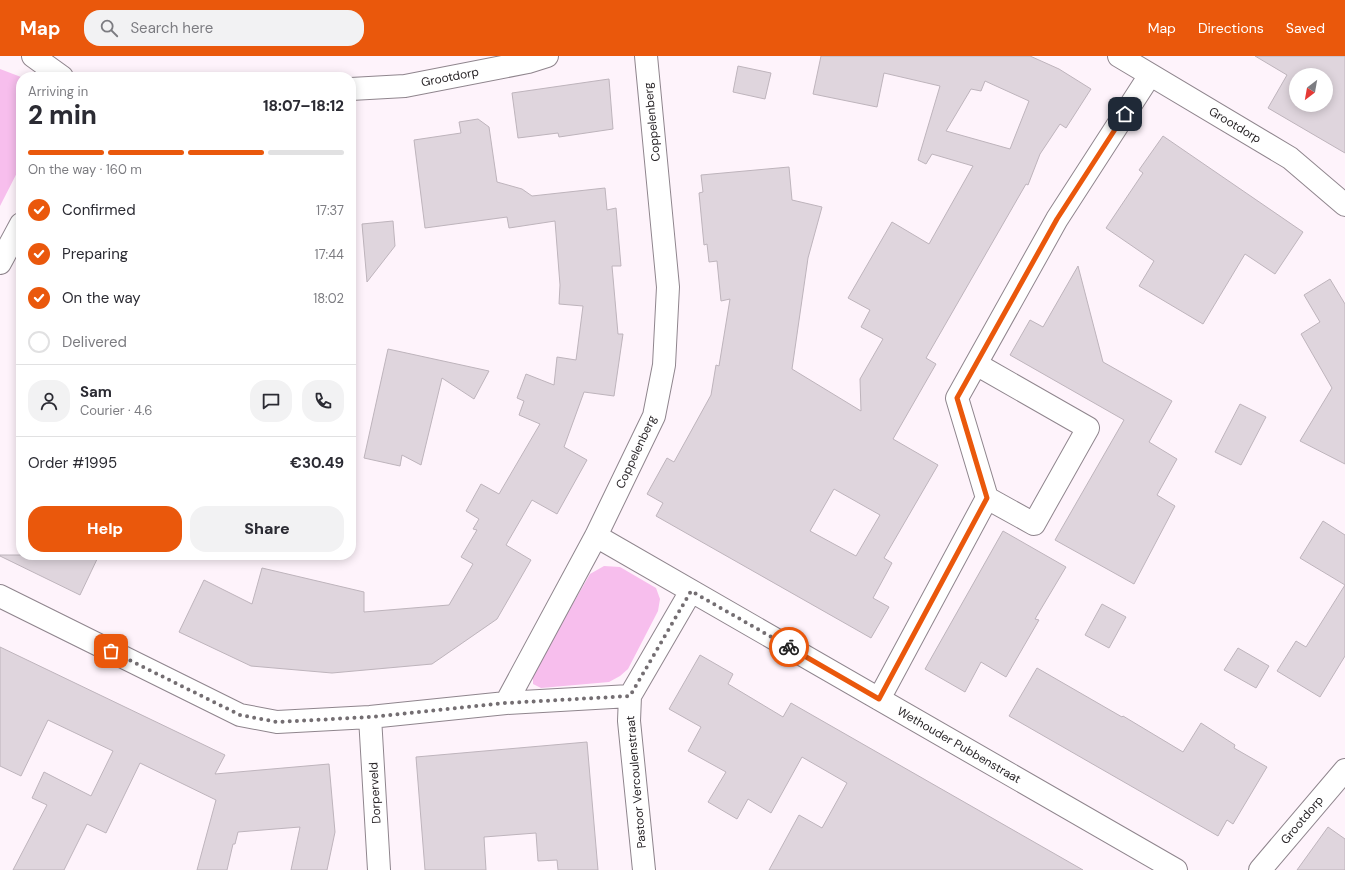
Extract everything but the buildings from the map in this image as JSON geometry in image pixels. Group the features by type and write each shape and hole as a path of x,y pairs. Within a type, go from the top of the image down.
{"street":[{"path":"33,56 55,72"},
{"name":"Grootdorp","path":"356,89 405,86 528,62 547,56"},
{"name":"Coppelenberg","path":"506,703 596,536 654,416 664,366 668,287 646,56"},
{"name":"Grootdorp","path":"1119,56 1290,158 1345,205"},
{"path":"976,364 1088,428 1034,524 987,498 957,398 1057,219 1150,75"},
{"path":"0,263 16,233"},
{"path":"879,699 987,498"},
{"name":"Wethouder Pubbenstraat","path":"596,536 1176,870"},
{"name":"Pastoor Vercoulenstraat","path":"644,870 629,721 630,696 691,591"},
{"path":"0,596 240,715 277,722 370,717 506,703 630,696"},
{"name":"Dorperveld","path":"370,717 379,870"},
{"name":"Grootdorp","path":"1260,870 1345,770"}],"shaded area":[{"path":"0,69 16,75 16,175 0,206"},
{"path":"604,566 620,567 656,588 660,599 658,611 628,669 620,676 609,682 541,688 533,684 533,673 590,574"}],"way so far":[{"path":"111,651 240,715 277,722 370,717 506,703 630,696 691,591 789,647"}],"route":[{"path":"789,647 879,699 987,498 957,398 1057,219 1125,114"}]}
